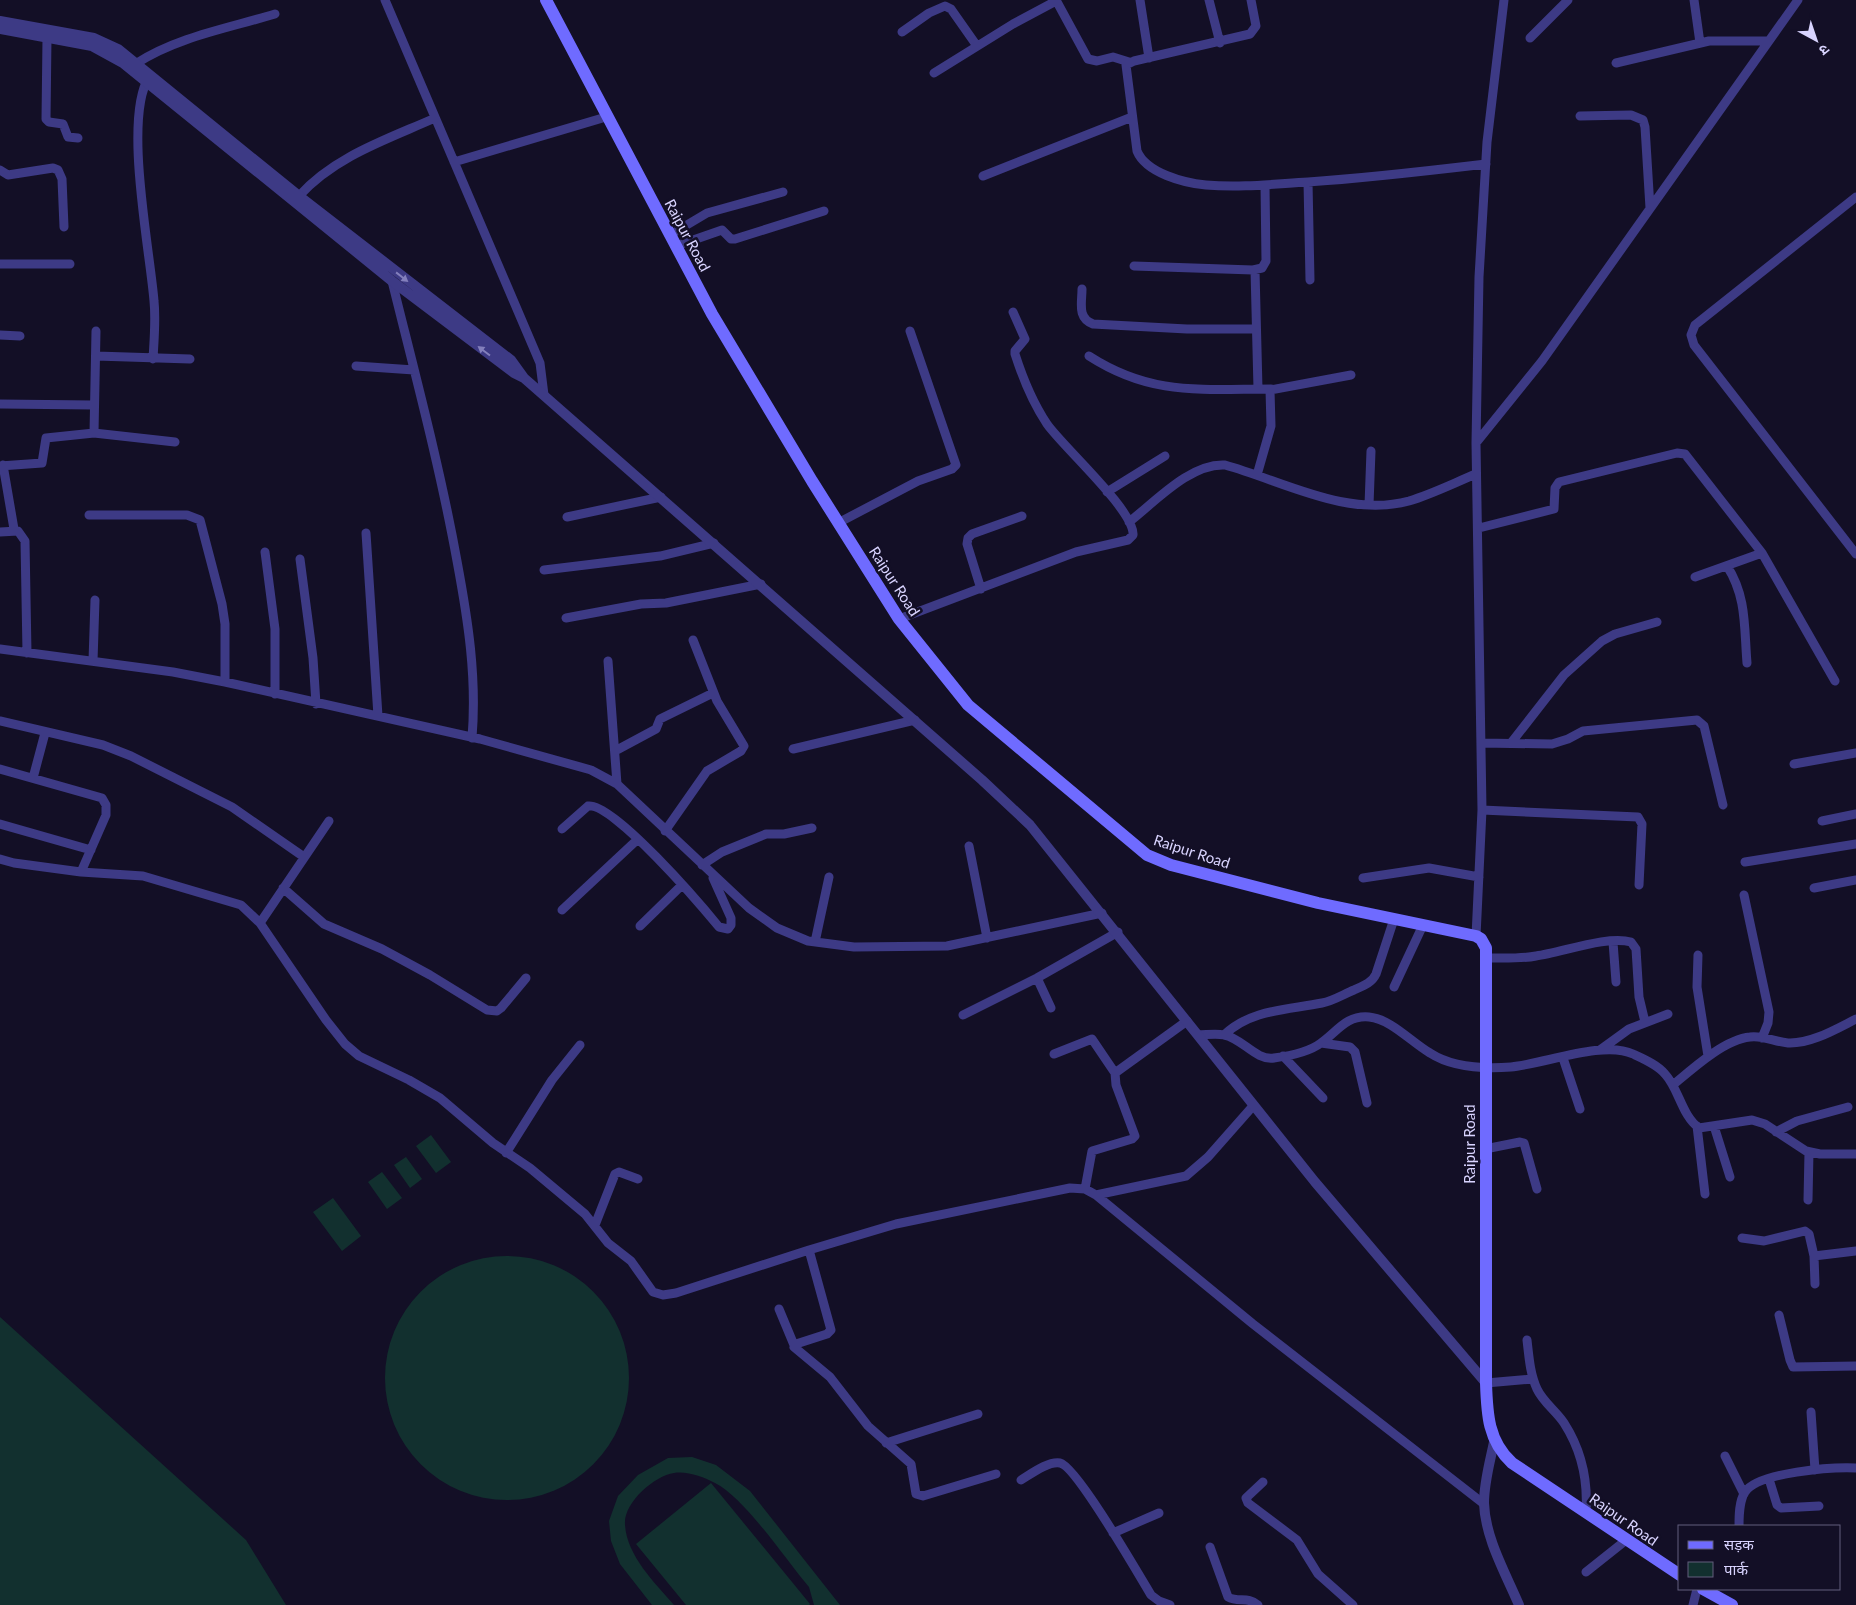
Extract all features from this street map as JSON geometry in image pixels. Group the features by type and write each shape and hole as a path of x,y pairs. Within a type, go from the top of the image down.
{"main road":[{"name":"Raipur Road","path":"546,0 712,314 838,523 899,619 968,705 1147,856 1170,865 1254,887 1476,936 1484,942 1486,958 1486,1383 1487,1412 1494,1442 1512,1463 1586,1512 1625,1541 1678,1574"},
{"path":"1708,1590 1732,1605"}],"street":[{"path":"384,0 540,363 544,395"},
{"path":"1140,0 1149,58"},
{"path":"1209,0 1220,42"},
{"path":"934,73 1056,1 1088,59 1097,61 1113,58 1129,62 1246,36 1255,29 1251,0"},
{"path":"1476,936 1482,810 1479,528 1476,474 1479,277 1486,164 1504,0"},
{"path":"1530,38 1568,0"},
{"path":"1694,0 1700,43"},
{"path":"1476,443 1542,361 1767,41 1798,0"},
{"path":"902,32 929,13 945,6 951,9 977,46"},
{"path":"137,64 161,49 275,14"},
{"path":"0,21 94,38 118,50 137,64 148,79 392,281 514,373 524,378"},
{"path":"0,29 92,46 103,50 148,79 511,360 524,378 915,720 1030,825 1118,932 1321,1190 1486,1383 1532,1379"},
{"path":"47,38 46,119 49,122 63,124 68,137 78,138"},
{"path":"1616,63 1718,40 1767,41"},
{"path":"1129,62 1126,70 1138,154 1145,163 1156,170 1189,182 1205,185 1265,185 1410,174 1486,164"},
{"path":"148,79 139,110 140,164 145,233 154,302 153,359"},
{"path":"1580,116 1632,115 1643,120 1646,127 1650,208"},
{"path":"454,162 606,116"},
{"path":"983,176 1132,117"},
{"path":"299,196 309,185 340,162 435,118"},
{"path":"0,170 8,175 53,168 58,170 62,179 64,228"},
{"path":"1308,182 1310,280"},
{"path":"1134,266 1255,270 1262,268 1266,261 1265,185"},
{"path":"673,241 707,213 783,192"},
{"path":"1856,197 1695,326 1691,335 1694,345 1856,554"},
{"path":"673,241 722,230 731,239 735,239 824,211"},
{"path":"0,264 70,264"},
{"path":"1255,270 1258,389"},
{"path":"392,281 448,510 468,620 475,694 472,738"},
{"path":"1082,289 1082,314 1084,320 1093,324 1187,329 1256,329"},
{"path":"899,619 1076,552 1128,540 1134,533 1129,522 1107,492 1054,432 1033,400 1015,354 1024,337 1013,312"},
{"path":"94,433 93,405 96,331"},
{"path":"838,523 918,482 952,469 956,465 910,331"},
{"path":"0,335 20,336"},
{"path":"96,356 190,359"},
{"path":"1089,356 1108,368 1143,383 1193,390 1271,389 1352,375"},
{"path":"356,366 414,370"},
{"path":"1257,475 1271,426 1269,393 1271,389"},
{"path":"0,404 93,405"},
{"path":"14,529 1,466 42,463 46,438 94,433 175,442"},
{"path":"1369,505 1371,451"},
{"path":"1479,528 1554,509 1556,485 1559,482 1681,453 1691,459 1762,553 1835,681"},
{"path":"1107,492 1165,456"},
{"path":"1129,522 1193,471 1201,468 1225,465 1321,496 1357,505 1408,501 1476,474"},
{"path":"567,517 661,497"},
{"path":"89,515 187,515 200,520 222,604 225,624 225,682"},
{"path":"981,589 969,550 968,538 972,534 1022,516"},
{"path":"0,532 14,529 21,533 25,541 27,653"},
{"path":"366,533 378,716"},
{"path":"544,570 660,556 714,543"},
{"path":"265,552 275,629 275,694"},
{"path":"1695,577 1762,553"},
{"path":"300,559 313,658 316,704"},
{"path":"1727,566 1742,596 1747,663"},
{"path":"566,618 641,604 666,603 761,584"},
{"path":"93,661 94,600"},
{"path":"1511,743 1564,675 1602,641 1615,634 1657,622"},
{"path":"665,830 707,771 743,748 742,740 713,693 693,640"},
{"path":"0,649 93,661 225,682 472,738 591,770 617,784 749,908 790,935 815,942 854,947 922,948 947,946 1102,913"},
{"path":"608,661 617,784"},
{"path":"615,751 656,729 660,719 713,693"},
{"path":"793,749 915,720"},
{"path":"1482,743 1552,744 1568,739 1583,731 1697,720 1704,726 1723,805"},
{"path":"0,721 45,733 104,745 131,756 232,807 304,857"},
{"path":"33,778 45,733"},
{"path":"1794,764 1856,753"},
{"path":"0,769 102,798 106,805 106,815 81,872"},
{"path":"562,829 591,806 600,808 616,819 638,839 702,904 719,927 728,929 732,925 732,918 711,874"},
{"path":"1482,810 1638,817 1642,824 1638,884"},
{"path":"1822,821 1856,814"},
{"path":"260,923 329,821"},
{"path":"0,824 91,850"},
{"path":"702,865 722,852 766,834 787,834 812,828"},
{"path":"562,910 638,839"},
{"path":"1745,862 1856,844"},
{"path":"969,846 987,938"},
{"path":"0,859 14,863 81,872 142,876 231,900 250,911 326,1020 352,1051 432,1092 506,1153 543,1178 596,1225 608,1243 631,1261 653,1292 663,1295 676,1293 896,1224 1070,1188 1085,1190 1096,1194 1253,1324 1484,1504"},
{"path":"1363,878 1429,868 1479,878"},
{"path":"815,942 829,877"},
{"path":"1814,888 1856,880"},
{"path":"640,926 682,884"},
{"path":"283,888 324,924 382,949 430,975 487,1010 497,1011 501,1008 526,978"},
{"path":"1744,895 1769,1012 1768,1023 1762,1038"},
{"path":"1224,1035 1241,1022 1260,1015 1288,1007 1330,1001 1371,981 1376,974 1394,919"},
{"path":"1394,987 1423,925"},
{"path":"963,1015 1037,978 1118,932"},
{"path":"1486,958 1537,956 1613,942 1631,942 1636,949 1639,997 1645,1022"},
{"path":"1613,942 1616,982"},
{"path":"1698,954 1697,987 1708,1056"},
{"path":"1037,978 1051,1008"},
{"path":"1599,1051 1629,1029 1668,1014"},
{"path":"1321,1044 1347,1021 1367,1016 1384,1022 1444,1060 1458,1065 1526,1066 1608,1049 1632,1053 1661,1070 1673,1085 1691,1120 1697,1126 1702,1128 1752,1120 1765,1124 1809,1152 1856,1154"},
{"path":"1673,1085 1708,1056 1745,1038 1762,1038 1787,1043 1805,1041 1856,1019"},
{"path":"1115,1073 1187,1021"},
{"path":"1198,1034 1224,1035 1239,1041 1264,1058 1283,1056 1321,1044 1350,1047 1355,1052 1367,1103"},
{"path":"1054,1054 1092,1039 1115,1073 1116,1085 1135,1136 1132,1139 1092,1151 1085,1190"},
{"path":"506,1153 552,1080 580,1045"},
{"path":"1283,1056 1323,1098"},
{"path":"1563,1058 1580,1109"},
{"path":"1096,1194 1186,1176 1208,1157 1253,1106"},
{"path":"1776,1132 1797,1121 1848,1107"},
{"path":"1697,1126 1704,1194"},
{"path":"1714,1126 1730,1177"},
{"path":"1485,1149 1520,1142 1524,1143 1537,1189"},
{"path":"1808,1200 1809,1152"},
{"path":"596,1225 614,1174 619,1172 638,1179"},
{"path":"1742,1238 1764,1241 1805,1231 1808,1234 1814,1256 1815,1284"},
{"path":"794,1345 827,1334 831,1330 809,1250"},
{"path":"1814,1256 1856,1251"},
{"path":"779,1309 796,1350 830,1377 868,1426 911,1464 914,1472 915,1492 921,1496 996,1474"},
{"path":"1779,1315 1793,1367 1856,1366"},
{"path":"1527,1340 1532,1379 1544,1400 1564,1423 1582,1460 1588,1488 1586,1512"},
{"path":"1811,1412 1815,1470"},
{"path":"886,1443 978,1414"},
{"path":"1494,1442 1486,1478 1484,1504 1487,1522 1497,1554 1519,1605"},
{"path":"1725,1456 1744,1494"},
{"path":"1021,1480 1055,1463 1066,1465 1113,1533 1151,1595 1159,1601 1170,1605"},
{"path":"1738,1525 1744,1494 1751,1486 1769,1479 1815,1470 1856,1468"},
{"path":"1769,1479 1777,1505 1781,1508 1820,1506"},
{"path":"1263,1482 1247,1496 1248,1503 1297,1540 1318,1574 1353,1605"},
{"path":"1113,1533 1159,1513"},
{"path":"1586,1572 1625,1541"},
{"path":"1210,1547 1228,1597 1233,1600 1251,1599 1258,1605"},
{"path":"1693,1605 1697,1590"}],"green space":[{"path":"431,1135 451,1162 436,1173 416,1146"},
{"path":"406,1157 422,1179 410,1188 394,1165"},
{"path":"382,1172 402,1198 387,1209 368,1182"},
{"path":"333,1198 361,1236 342,1251 313,1212"},
{"path":"507,1256 531,1259 554,1266 575,1277 593,1292 608,1310 619,1331 626,1354 629,1378 626,1402 619,1425 608,1446 593,1464 575,1479 554,1490 531,1497 507,1500 483,1497 460,1490 439,1479 421,1464 406,1446 395,1425 388,1402 385,1378 388,1354 395,1331 406,1310 421,1292 439,1277 460,1266 483,1259"},
{"path":"0,1317 246,1540 286,1605 0,1605"},
{"path":"692,1457 716,1465 750,1491 840,1605 814,1605 809,1587 752,1515 727,1491 715,1483 695,1475 674,1473 658,1479 641,1492 629,1508 626,1517 627,1536 636,1558 674,1605 652,1605 620,1564 611,1541 609,1521 618,1496 638,1475 668,1458"},
{"path":"711,1483 809,1605 686,1605 636,1544"}]}
